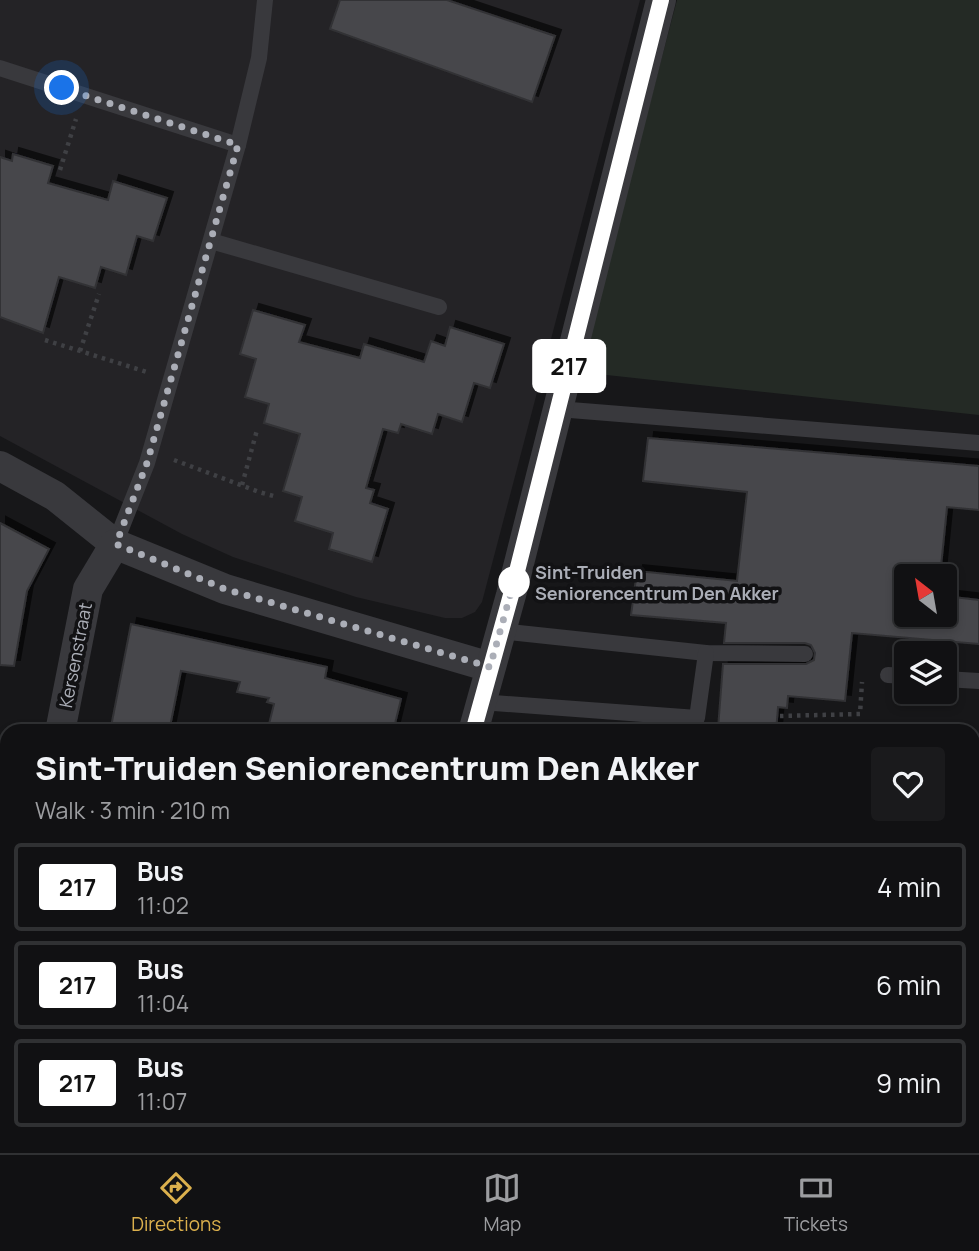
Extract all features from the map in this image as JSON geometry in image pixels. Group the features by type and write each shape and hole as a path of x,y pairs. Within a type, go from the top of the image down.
{"street":[{"path":"475,724 661,0"},
{"path":"0,466 55,496 116,544 225,589 490,667"},
{"name":"Kersenstraat","path":"62,724 88,589 116,544"}],"lane":[{"path":"116,544 150,451 238,145 259,58 265,0"},
{"path":"0,68 238,145"},
{"path":"211,241 439,307"},
{"path":"558,409 979,443"},
{"path":"500,631 706,653 805,654"},
{"path":"481,702 697,718 706,653"},
{"path":"888,675 894,675"},
{"path":"957,680 979,681"}],"path":[{"path":"60,170 83,94"},
{"path":"80,351 99,294"},
{"path":"45,340 171,380"},
{"path":"242,485 257,430"},
{"path":"150,451 277,497"},
{"path":"780,716 860,714 863,674 888,675"}],"shaded area":[{"path":"0,0 640,0 482,602 475,612 462,618 445,618 356,597 233,557 182,534 0,436"},
{"path":"677,0 979,0 979,415 579,372"}],"building":[{"path":"340,0 447,0 555,36 532,102 330,29"},
{"path":"13,154 53,166 48,183 108,200 113,181 167,198 153,241 137,236 126,275 101,267 95,288 59,277 43,333 0,317 0,157 12,161"},
{"path":"253,310 305,325 299,342 360,358 364,344 424,362 431,341 445,346 450,327 504,344 490,388 474,383 462,422 438,414 432,434 401,424 398,433 383,429 366,488 374,490 370,503 388,509 372,562 329,549 333,533 295,521 302,497 283,491 300,434 264,423 269,404 245,397 256,359 240,354"},
{"path":"648,438 979,466 979,510 947,507 941,564 894,564 894,627 957,627 957,597 979,600 979,644 852,633 845,701 788,696 787,708 778,707 777,724 718,724 723,664 806,664 814,660 815,653 811,645 724,643 726,623 631,615 637,571 737,581 747,492 643,481"},
{"path":"0,523 49,549 27,591 14,666 0,665"},
{"path":"131,624 327,667 325,678 401,699 395,724 269,724 274,704 267,702 269,698 237,692 240,682 181,671 171,724 112,724"}],"bus line":[{"name":"217","path":"475,724 511,595 661,0"}],"place":[{"name":"Sint-Truiden Seniorencentrum Den Akker","path":"514,582"}],"route":[{"path":"62,88 238,145 147,463 116,544 225,589 490,667 514,582"}]}
